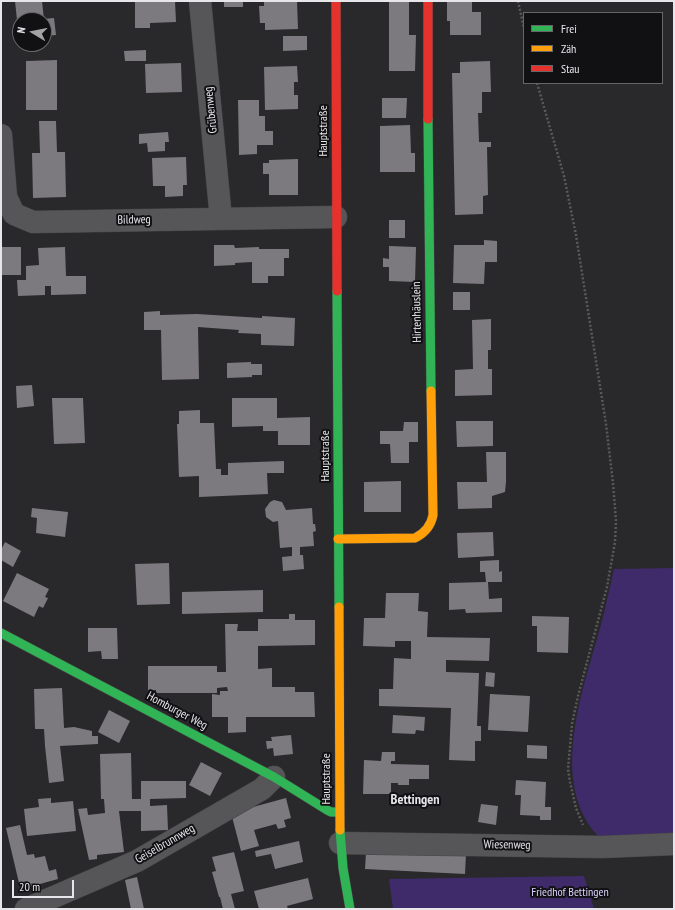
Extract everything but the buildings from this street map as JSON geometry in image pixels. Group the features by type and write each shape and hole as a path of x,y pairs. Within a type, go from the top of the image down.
{"street":[{"name":"Grübenweg","path":"200,1 221,219"},
{"name":"Hauptstraße","path":"336,1 339,812 340,843 350,909"},
{"name":"Hirtenhäuslein","path":"338,539 415,538 421,536 430,527 434,515 429,301 428,1"},
{"name":"Bildweg","path":"1,135 6,197 14,214 33,222 336,217"},
{"name":"Homburger Weg","path":"1,633 274,777 327,810 331,812 339,812"},
{"name":"Geiselbrunnweg","path":"38,907 137,861 262,789 274,777"},
{"name":"Wiesenweg","path":"340,843 588,846 674,844"}],"path":[{"path":"518,1 523,24"},
{"path":"537,84 564,176 574,222 606,424 616,522 611,569 578,696 570,739 568,769 570,782 576,808 587,834 588,846"}],"green space":[{"path":"674,568 674,840 598,836 583,814 575,790 572,764 578,709 614,569"},
{"name":"Friedhof Bettingen","path":"584,876 594,909 393,909 389,879"}],"traffic: fast":[{"path":"428,119 431,391"},
{"path":"337,291 339,607"},
{"path":"1,633 274,777 327,810 331,812 339,812"},
{"path":"340,830 343,868 350,909"}],"traffic: slow":[{"path":"338,539 415,538 422,534 429,526 433,515 431,391"},
{"path":"339,607 340,830"}],"traffic: jam":[{"path":"336,1 337,291"},
{"path":"428,1 428,119"}],"district":[{"name":"Bettingen","path":"415,800"}]}
